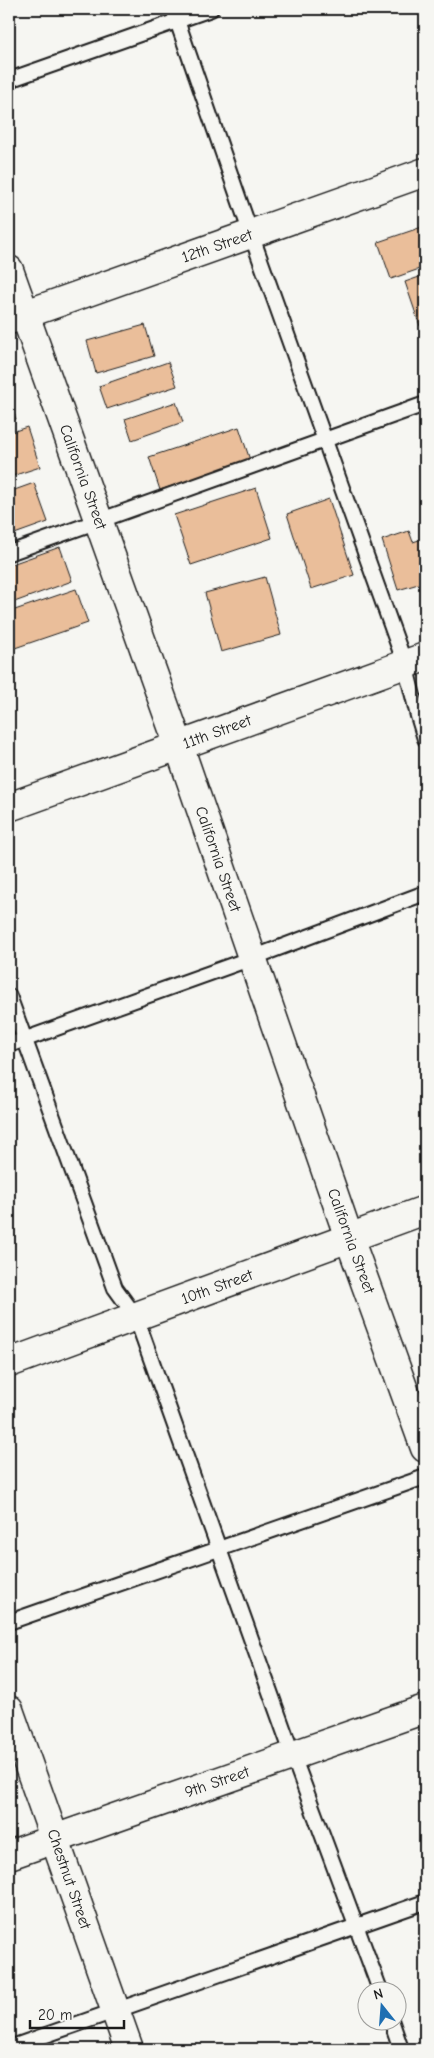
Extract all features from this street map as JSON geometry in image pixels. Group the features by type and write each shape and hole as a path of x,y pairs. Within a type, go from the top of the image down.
{"street":[{"name":"12th Street","path":"16,317 425,172"},
{"name":"California Street","path":"9,270 16,317 98,520 179,746 349,1238 425,1448"},
{"name":"11th Street","path":"9,807 415,660"},
{"name":"10th Street","path":"9,1363 425,1210"},
{"name":"9th Street","path":"9,1855 425,1709"},
{"name":"Chestnut Street","path":"9,1710 129,2049"}],"lane":[{"path":"9,80 175,15 211,9"},
{"path":"175,15 325,441 415,660 418,716 425,739"},
{"path":"9,553 425,404"},
{"path":"9,1045 252,958 425,892"},
{"path":"9,996 115,1288 136,1317 293,1756 376,1980"},
{"path":"9,1622 425,1477"},
{"path":"9,2048 425,1902"},
{"path":"394,2030 401,2049"}],"building":[{"path":"425,226 425,267 391,279 378,242"},
{"path":"425,275 425,325 420,326 405,282"},
{"path":"145,325 154,356 96,373 87,341"},
{"path":"168,362 177,386 107,409 99,386"},
{"path":"9,398 16,419 9,422"},
{"path":"176,402 183,422 132,440 125,419"},
{"path":"27,427 40,467 9,477 9,433"},
{"path":"239,427 250,460 160,490 149,457"},
{"path":"34,483 48,522 9,536 9,492"},
{"path":"256,488 272,538 191,565 174,515"},
{"path":"329,499 354,575 311,589 287,514"},
{"path":"409,531 413,542 425,538 425,582 398,590 382,540"},
{"path":"60,547 72,581 9,604 9,565"},
{"path":"265,577 281,635 221,652 205,593"},
{"path":"76,589 88,623 9,650 9,612"}]}
